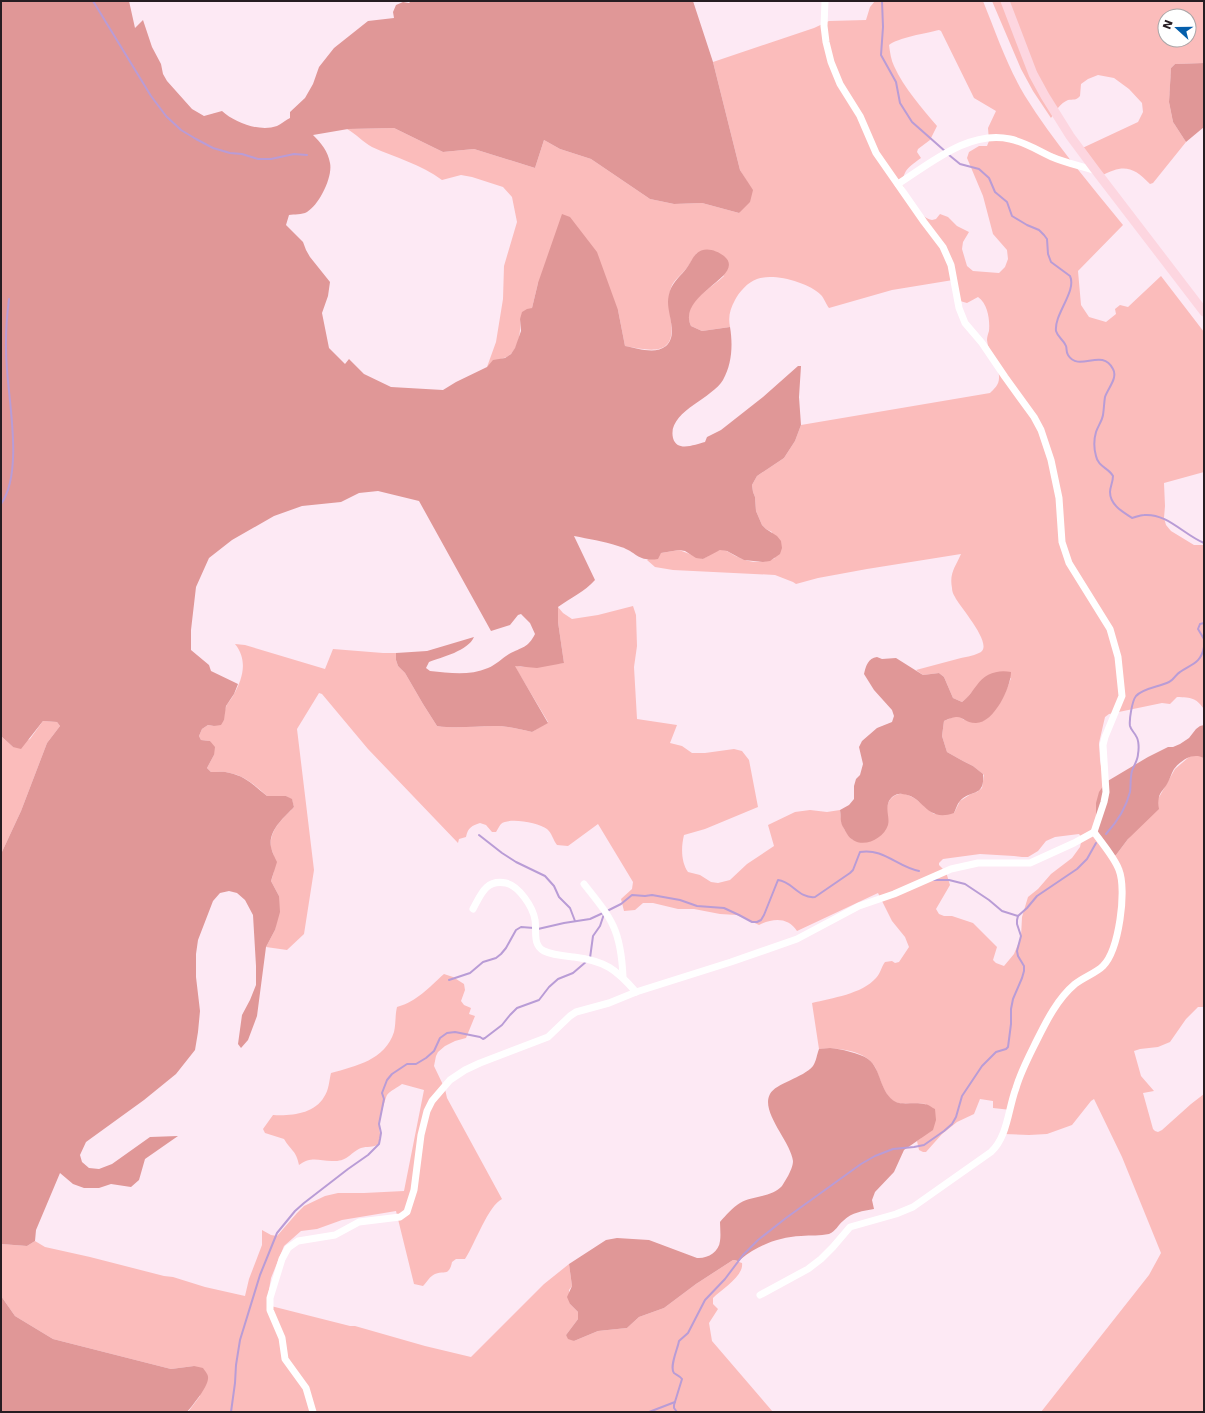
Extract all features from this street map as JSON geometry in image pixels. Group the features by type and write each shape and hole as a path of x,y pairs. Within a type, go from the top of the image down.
{"main road":[{"path":"1005,1 1033,74 1066,129 1096,171 1204,312"}],"street":[{"path":"313,1412 306,1388 285,1359 282,1338 270,1310 270,1298 278,1271 288,1248 298,1241 335,1234 359,1222 404,1216 410,1206 414,1190 421,1135 426,1111 432,1101 450,1080 465,1070 480,1063 548,1037 576,1012 609,1003 636,992 731,962 797,939 859,906 894,894 951,869 978,863 1030,864 1094,832 1106,792 1103,745 1122,696 1118,657 1110,629 1069,563 1065,553 1062,542 1059,498 1051,460 1041,430 1034,417 1004,377 982,343 965,323 959,308 954,276 943,247 876,153 860,116 836,75 828,48 824,26 825,1"},
{"path":"898,184 960,145 976,140 1002,137 1021,142 1054,157 1096,171"},
{"path":"760,1295 808,1269 821,1259 850,1227 896,1214 913,1207 991,1152 1000,1143 1020,1076 1043,1027 1053,1010 1068,991 1076,983 1103,966 1109,958 1116,940 1121,908 1120,874 1117,865 1094,832"},
{"path":"473,909 486,887 492,883 500,882 509,884 517,889 524,897 533,914 535,920 536,938 540,948 555,954 598,961 609,966 623,977 636,992"},
{"path":"584,884 607,914 617,934 622,956 623,977"}],"shaded area":[{"path":"1,1 129,1 135,28 143,20 152,47 161,64 163,74 167,81 192,109 204,116 222,111 241,123 256,127 270,128 277,126 290,118 290,112 305,98 313,84 319,67 334,48 368,21 394,18 393,12 396,5 403,2 693,1 713,62 740,170 753,190 750,202 739,213 702,203 674,204 650,199 591,159 560,149 544,140 535,168 474,149 443,152 394,128 348,129 313,135 328,155 330,169 327,183 320,197 312,208 303,214 289,215 286,225 303,242 310,257 330,282 328,296 322,313 329,348 345,364 349,359 364,374 391,387 443,390 487,367 493,360 505,358 511,354 515,348 521,331 520,319 522,312 532,308 538,283 562,214 570,217 597,252 618,310 625,346 646,350 657,350 662,349 670,342 672,325 668,302 671,287 696,254 703,250 714,251 724,256 729,263 727,271 693,304 689,315 691,326 702,331 730,327 730,361 723,380 717,387 683,413 677,421 673,429 673,438 675,443 678,445 692,446 705,442 707,437 721,430 763,397 798,366 801,366 799,397 801,425 795,441 784,458 757,476 752,485 756,511 762,525 777,536 781,541 782,548 780,554 770,561 763,562 744,560 727,551 720,550 703,559 696,558 685,551 679,550 661,553 658,559 651,560 641,558 624,548 612,544 574,536 595,580 582,591 558,607 558,622 564,663 537,668 515,666 548,723 532,732 499,726 437,726 405,673 398,666 396,653 427,651 474,637 471,642 461,650 429,662 426,668 430,671 452,673 481,671 491,667 509,654 524,647 530,642 535,634 530,623 521,614 518,615 510,625 491,631 419,501 378,491 359,493 341,502 302,506 274,516 232,540 209,558 196,587 191,630 191,650 209,665 211,671 238,684 234,694 226,706 224,720 221,725 208,725 202,729 199,736 201,740 210,741 215,747 214,755 207,768 211,772 235,774 250,782 267,796 286,796 292,799 294,807 274,830 272,835 271,849 277,862 271,881 279,896 280,912 275,930 266,947 257,1016 248,1040 241,1048 238,1044 242,1015 256,985 253,915 245,900 237,893 229,891 220,893 213,901 198,940 196,954 196,977 200,1011 195,1050 176,1074 144,1100 86,1142 80,1155 82,1162 89,1168 99,1169 112,1164 150,1137 178,1136 145,1159 139,1180 131,1187 111,1184 99,1188 84,1188 73,1184 60,1173 36,1230 35,1241 27,1246 1,1244 1,854 21,811 47,743 60,726 57,722 43,721 21,749 13,747 1,736"},
{"path":"875,1 983,1 1007,61 1025,96 1059,146 1123,225 1078,271 1081,305 1089,317 1106,322 1116,314 1115,309 1120,305 1128,307 1161,276 1204,332 1204,472 1164,483 1164,518 1166,525 1171,531 1194,545 1204,545 1204,709 1193,699 1177,697 1170,704 1162,703 1109,714 1105,717 1099,743 1100,760 1116,855 1158,799 1175,769 1189,757 1194,755 1204,758 1204,1007 1198,1007 1186,1019 1170,1042 1158,1047 1134,1051 1141,1076 1154,1091 1143,1093 1153,1129 1155,1131 1158,1132 1162,1130 1204,1094 1204,1412 1041,1412 1149,1275 1161,1253 1122,1157 1094,1099 1072,1125 1047,1134 1029,1135 1004,1134 1011,1110 993,1108 993,1101 980,1099 974,1114 957,1122 942,1134 926,1152 923,1152 919,1150 917,1141 921,1138 926,1104 898,1103 893,1101 886,1093 871,1061 858,1053 842,1049 819,1049 812,1003 846,995 863,988 878,976 885,962 899,962 909,947 905,937 892,921 878,893 797,931 789,923 780,920 770,921 759,925 737,915 720,914 694,909 678,909 653,903 643,903 635,910 624,911 621,899 632,889 633,882 598,824 568,846 557,845 549,831 543,827 517,821 510,821 501,824 496,832 492,832 486,825 480,823 477,824 471,827 466,837 459,839 458,843 368,749 322,694 319,693 297,729 314,870 304,934 287,950 266,947 275,930 279,896 271,881 274,864 271,848 272,835 278,824 294,807 292,800 286,796 267,796 241,776 225,772 211,772 207,768 214,755 210,741 201,740 199,736 202,729 208,725 214,726 224,720 224,712 240,682 243,663 242,656 235,644 245,645 325,669 333,649 396,653 398,666 405,673 437,726 499,726 532,732 548,722 514,665 521,667 564,663 558,622 558,607 563,613 572,619 598,615 633,606 636,615 637,646 634,667 637,719 677,725 670,743 682,746 692,753 705,753 734,749 742,751 749,760 758,807 705,829 684,835 682,854 684,864 688,872 700,875 711,882 718,883 730,880 747,864 774,846 768,825 795,812 810,810 827,812 840,810 843,826 853,840 888,823 888,803 897,794 904,794 912,797 934,814 954,813 960,801 982,788 984,775 973,766 947,752 942,736 944,721 959,716 964,720 983,721 993,712 1000,702 1011,678 972,692 962,702 953,698 944,677 939,673 923,675 916,670 974,655 981,652 983,647 983,641 979,633 952,591 951,578 961,554 867,569 818,578 796,584 775,575 673,570 655,567 647,560 661,553 679,550 703,559 716,551 723,550 752,562 771,560 775,558 772,532 762,525 756,511 752,485 757,476 784,458 795,441 801,425 990,393 998,383 999,373 989,350 987,337 989,331 989,317 981,300 978,297 967,303 960,301 953,280 892,290 829,308 821,295 808,286 781,278 764,277 750,282 739,294 733,303 729,316 730,327 702,331 691,326 689,318 690,310 698,297 724,276 697,253 686,269 674,281 671,287 669,302 671,334 669,342 665,346 651,350 625,346 618,310 538,283 532,308 520,319 518,342 513,352 504,358 493,362 487,367 496,342 503,299 504,266 517,222 512,197 503,187 472,177 461,175 442,180 417,165 372,147 347,129 394,128 443,152 474,149 535,168 544,140 560,149 591,159 650,199 674,204 702,203 739,213 752,190 740,170 713,62 814,28 829,21 866,20 870,7","holes":["939,30 941,31 974,98 996,111 988,128 989,141 987,146 979,146 969,152 967,158 983,196 993,234 1007,250 1008,259 1005,267 999,273 973,271 967,266 962,249 963,242 969,232 957,226 948,217 940,214 936,219 932,220 922,215 914,205 902,184 904,175 908,169 921,158 917,152 918,149 930,140 937,126 914,98 898,74 892,61 889,45 905,38","1079,834 1082,838 1080,847 1072,858 1051,874 1038,889 1028,897 1022,917 1021,937 1014,954 1004,966 993,960 997,947 973,923 952,916 944,916 939,914 936,909 950,885 946,872 939,865 943,859 980,854 1028,857 1038,851 1046,841 1055,837"]},
{"path":"992,1 1204,1 1204,63 1175,64 1171,68 1169,102 1173,122 1186,142 1153,183 1150,184 1138,173 1127,169 1116,170 1101,176 1076,151 1138,122 1143,112 1142,103 1129,89 1114,78 1098,75 1081,84 1079,98 1068,100 1063,103 1051,118 1033,91 1021,69"},
{"path":"1204,63 1204,127 1186,142 1173,122 1169,102 1171,68 1175,64"},
{"path":"877,657 882,659 896,658 923,675 939,673 944,677 953,698 962,702 987,675 1001,671 1011,672 1005,695 995,711 989,717 976,723 971,723 959,717 944,721 942,736 947,752 973,766 983,774 983,782 980,790 964,797 957,805 954,813 944,815 931,812 909,796 896,794 890,799 888,804 888,825 886,830 878,838 863,843 853,840 847,834 841,823 840,810 849,805 854,799 854,786 856,779 860,775 863,764 859,747 862,741 877,728 892,722 894,716 892,710 874,690 864,674 869,661"},
{"path":"43,721 57,722 60,726 47,743 21,811 1,854 1,736 13,747 30,739"},
{"path":"1204,725 1204,758 1200,756 1192,756 1184,760 1174,769 1160,795 1158,802 1159,809 1128,839 1116,855 1113,855 1096,834 1096,803 1099,792 1106,782 1148,757 1168,747 1173,747 1180,744 1189,738 1196,729"},
{"path":"444,974 453,977 464,984 465,990 461,1001 464,1005 471,1008 469,1014 475,1016 466,1038 445,1046 438,1052 434,1066 445,1089 447,1098 502,1199 492,1209 487,1217 465,1259 456,1259 452,1262 448,1271 433,1275 423,1286 414,1284 396,1211 342,1220 317,1229 301,1231 284,1246 271,1278 267,1305 355,1326 425,1346 471,1357 544,1284 569,1264 572,1286 569,1290 570,1304 578,1312 578,1319 566,1335 574,1341 598,1331 627,1328 639,1317 664,1308 696,1284 733,1260 742,1263 742,1268 740,1273 732,1282 713,1298 713,1304 718,1309 709,1323 712,1341 773,1412 188,1412 200,1396 194,1366 171,1369 53,1339 15,1316 1,1296 1,1244 27,1246 35,1241 45,1247 173,1277 205,1287 245,1296 249,1279 262,1245 262,1230 271,1235 277,1236 304,1206 325,1196 338,1193 404,1191 424,1090 402,1084 390,1092 386,1097 380,1119 379,1144 361,1148 339,1161 308,1160 299,1165 295,1153 284,1139 265,1133 263,1129 273,1115 302,1113 320,1103 326,1094 331,1073 350,1068 377,1055 390,1042 394,1032 397,1007 417,998"},
{"path":"830,1048 855,1053 873,1063 886,1093 896,1102 925,1104 935,1109 936,1120 933,1130 904,1150 894,1172 875,1192 872,1200 874,1209 858,1212 846,1218 829,1234 785,1238 762,1246 738,1261 733,1260 696,1284 664,1308 639,1317 627,1328 598,1331 574,1341 568,1339 566,1335 578,1319 578,1312 570,1304 567,1297 572,1286 569,1264 606,1240 617,1238 649,1240 697,1258 708,1256 715,1251 719,1245 720,1222 732,1209 745,1200 773,1193 782,1186 788,1176 793,1161 791,1153 772,1118 768,1101 770,1094 773,1090 809,1070 814,1064 819,1049"},
{"path":"1,1296 15,1316 53,1339 171,1369 194,1366 203,1368 208,1376 207,1383 187,1412 1,1412"}],"waterway":[{"path":"93,1 151,96 166,116 181,130 213,148 258,159 271,159 294,154 307,155"},
{"path":"882,1 883,27 881,55 896,82 900,103 912,122 946,152"},
{"path":"949,155 960,164 979,169 989,178 995,192 1007,202 1012,216 1039,230 1044,235 1047,239 1048,254 1051,262 1070,276 1070,289 1058,317 1056,331 1065,344 1067,354 1073,360 1078,362 1103,360 1108,363 1114,372 1113,379 1105,397 1103,415 1096,432 1094,444 1097,460 1113,476 1110,488 1112,501 1118,508 1132,518 1144,515 1160,517 1204,543"},
{"path":"1,504 8,491 12,475 13,457 12,419 6,352 9,299"},
{"path":"1204,623 1200,624 1198,629 1204,639"},
{"path":"1106,834 1114,825 1124,809 1130,792 1132,771 1138,756 1138,740 1130,727 1131,711 1136,696 1147,689 1171,681 1179,673 1201,657 1204,647"},
{"path":"479,835 516,862 545,876 554,886 559,897 570,908 575,921"},
{"path":"677,1412 674,1405 682,1379 674,1373 673,1366 679,1341 688,1333 705,1300 725,1279 743,1255 758,1240 786,1218 861,1164 875,1156 893,1149 924,1145 952,1124 956,1117 962,1096 982,1066 996,1052 1008,1047 1013,999 1024,971 1024,966 1018,956 1017,951 1021,936 1017,924 1018,916 1037,896 1077,869 1087,859 1096,843"},
{"path":"607,911 621,904 632,895 652,895 680,900 697,906 724,908 752,922 757,922 761,920 764,915 778,880 787,883 804,895 815,897 850,873 853,870 860,852 883,855 904,866 919,871"},
{"path":"930,880 949,880 965,884 989,900 1002,911 1018,916"},
{"path":"538,929 590,919 603,913"},
{"path":"590,958 593,936 600,926 604,914"},
{"path":"449,980 470,973 483,962 496,958 506,948 516,930 521,927 534,928"},
{"path":"231,1412 240,1340 260,1275 277,1233 295,1211 304,1203 368,1155 379,1144 381,1133 379,1124 384,1099 382,1093 387,1080 392,1074 407,1064 416,1064 426,1058 434,1051 440,1038 447,1033 455,1032 480,1037 483,1039 485,1038 502,1025 517,1008 539,1000 549,987 558,979 573,973 587,961"},
{"path":"649,1412 675,1402"}]}
